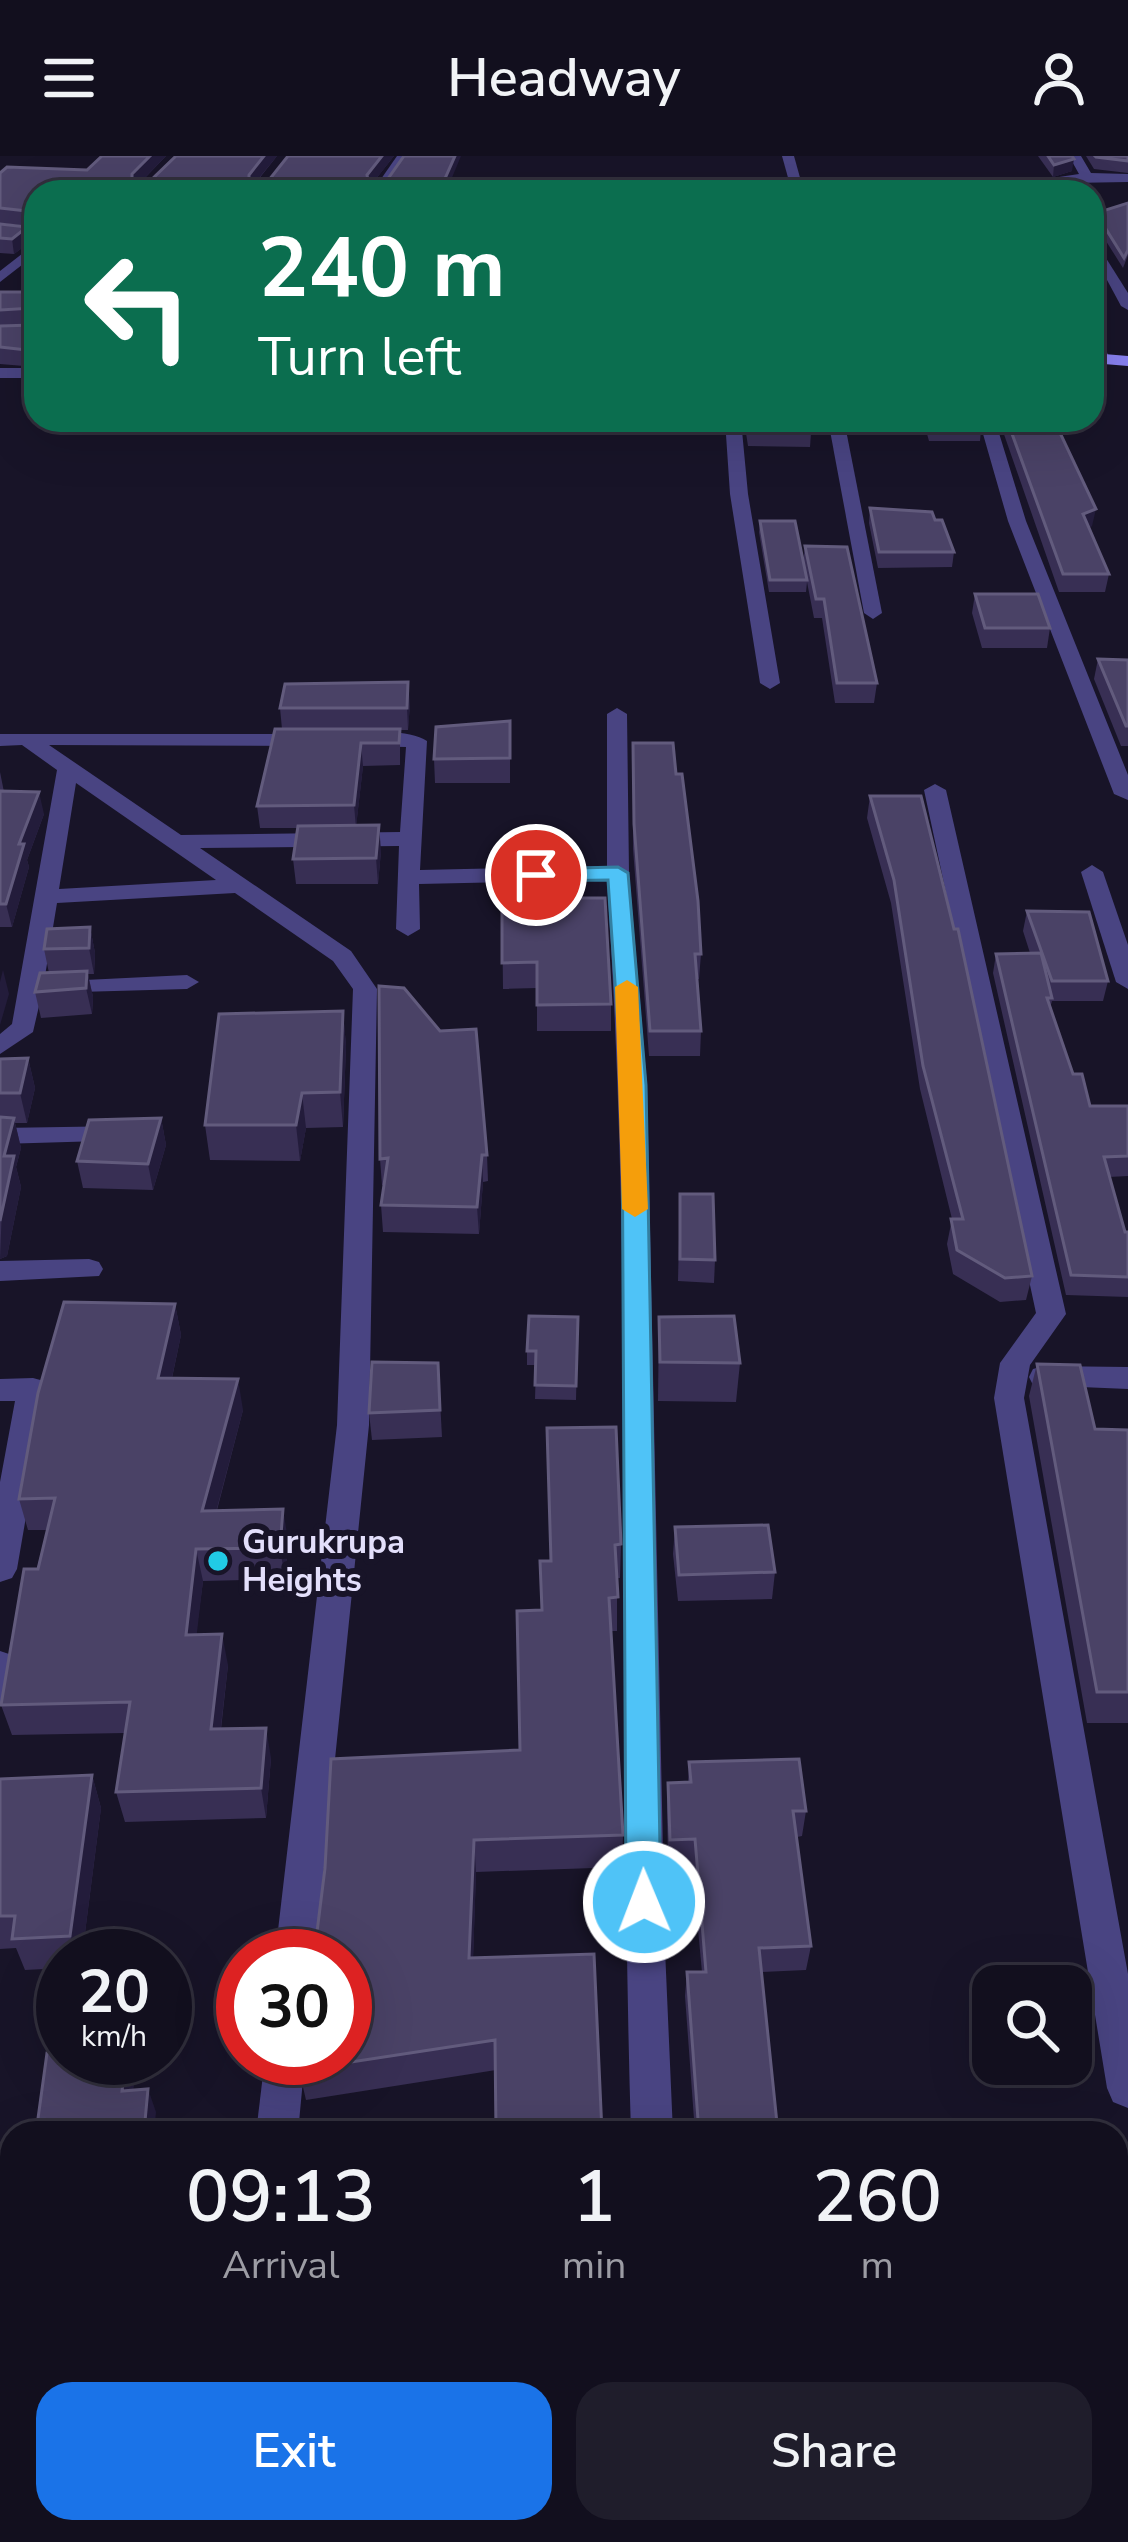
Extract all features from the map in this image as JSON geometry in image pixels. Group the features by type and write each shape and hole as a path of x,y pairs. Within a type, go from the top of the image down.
{"street":[{"path":"1075,156 1087,177"},
{"path":"1063,180 1128,178"},
{"path":"0,278 24,258"},
{"path":"1104,261 1128,306"},
{"path":"734,432 739,494 770,683"},
{"path":"838,432 874,613"},
{"path":"991,432 1017,521 1125,794"},
{"path":"616,714 618,873 634,1085 644,1902 652,2121"},
{"path":"13,740 428,741 410,839 408,929"},
{"path":"13,740 68,768 342,956 365,989 353,1425 298,1929"},
{"path":"0,1046 24,1028 68,768"},
{"path":"935,790 1052,1314 1010,1377 1009,1398 1128,2088"},
{"path":"171,842 410,839"},
{"path":"1092,872 1117,912 1128,982"},
{"path":"408,877 618,873"},
{"path":"46,897 236,886"},
{"path":"31,988 188,982"},
{"path":"0,1136 160,1134"},
{"path":"0,1271 89,1269"},
{"path":"1010,1377 1128,1378"},
{"path":"0,1390 33,1389 0,1569"},
{"path":"0,1665 4,1673 0,1688"},
{"path":"278,2121 282,2085"}],"building":[{"path":"102,156 150,156 132,180 24,180 24,211 0,208 0,173 7,167 87,170"},
{"path":"176,156 264,156 249,180 151,180"},
{"path":"288,156 382,156 368,180 269,180"},
{"path":"404,156 455,156 444,180 387,180"},
{"path":"1048,156 1072,156 1074,159 1054,165"},
{"path":"1128,156 1128,161 1096,157"},
{"path":"1128,203 1124,258 1104,226 1104,210"},
{"path":"0,224 24,227 12,239 0,238"},
{"path":"0,292 24,292 24,309 0,310"},
{"path":"24,325 24,350 0,347 0,326"},
{"path":"1011,432 1060,432 1096,509 1083,514 1109,574 1063,574"},
{"path":"870,508 932,512 935,520 942,520 954,552 879,552"},
{"path":"760,521 795,521 807,580 770,580"},
{"path":"805,546 847,547 877,683 837,683 824,599 816,599"},
{"path":"975,594 1038,594 1050,628 985,628"},
{"path":"1098,659 1128,660 1128,726 1126,726"},
{"path":"408,682 407,708 280,708 285,684"},
{"path":"510,721 510,758 434,759 436,727"},
{"path":"275,729 400,729 399,743 361,743 354,805 257,806"},
{"path":"633,743 673,743 676,774 682,774 698,901 701,954 695,954 701,1031 650,1031 634,824"},
{"path":"0,791 39,792 19,844 24,844 6,904 0,904"},
{"path":"870,796 921,796 954,929 958,929 1032,1276 1005,1278 957,1250 951,1219 963,1219 923,1066 894,880"},
{"path":"379,825 376,858 293,859 298,826"},
{"path":"509,898 605,898 611,1004 537,1005 537,962 502,963 502,904 509,904"},
{"path":"1027,911 1089,912 1108,981 1052,981"},
{"path":"90,927 89,948 44,949 47,929"},
{"path":"1041,953 1052,998 1047,998 1073,1074 1082,1074 1090,1106 1128,1106 1128,1156 1104,1157 1128,1232 1128,1277 1071,1275 996,954"},
{"path":"87,971 86,988 35,992 40,973"},
{"path":"379,986 404,988 440,1031 476,1029 487,1155 482,1155 477,1207 381,1205 388,1158 380,1159"},
{"path":"343,1011 340,1092 302,1093 296,1125 205,1125 219,1014"},
{"path":"28,1058 20,1093 0,1093 0,1059"},
{"path":"0,1117 14,1118 4,1156 14,1156 0,1221"},
{"path":"161,1118 148,1164 77,1161 89,1120"},
{"path":"680,1194 713,1194 715,1260 680,1259"},
{"path":"64,1302 175,1304 158,1378 238,1379 202,1511 283,1509 280,1548 196,1549 186,1635 222,1634 211,1729 266,1728 261,1788 116,1792 130,1702 1,1705 24,1569 38,1569 55,1498 19,1499 38,1393"},
{"path":"529,1316 578,1317 576,1386 535,1385 536,1351 527,1351"},
{"path":"734,1316 740,1363 660,1362 659,1317"},
{"path":"372,1362 438,1363 440,1410 369,1413"},
{"path":"1037,1364 1080,1365 1095,1429 1128,1430 1128,1692 1097,1692"},
{"path":"616,1427 621,1544 615,1545 618,1597 609,1598 623,1835 474,1840 469,1958 594,1954 601,2121 496,2121 495,2040 372,2059 372,1929 317,1929 331,1759 520,1750 517,1611 542,1610 540,1561 551,1561 547,1428"},
{"path":"768,1525 775,1572 679,1575 675,1527"},
{"path":"799,1759 806,1811 793,1811 811,1946 759,1948 777,2121 698,2121 687,1972 706,1972 695,1839 670,1840 668,1783 691,1782 689,1762"},
{"path":"92,1775 71,1929 36,1929 36,1938 12,1939 15,1916 0,1916 0,1779"},
{"path":"43,2085 148,2089 145,2121 38,2121"}],"slow traffic":[{"path":"627,987 635,1209"}],"place":[{"name":"Gurukrupa Heights","path":"218,1561"}],"route":[{"path":"536,875 618,873 634,1085 644,1902"}]}
